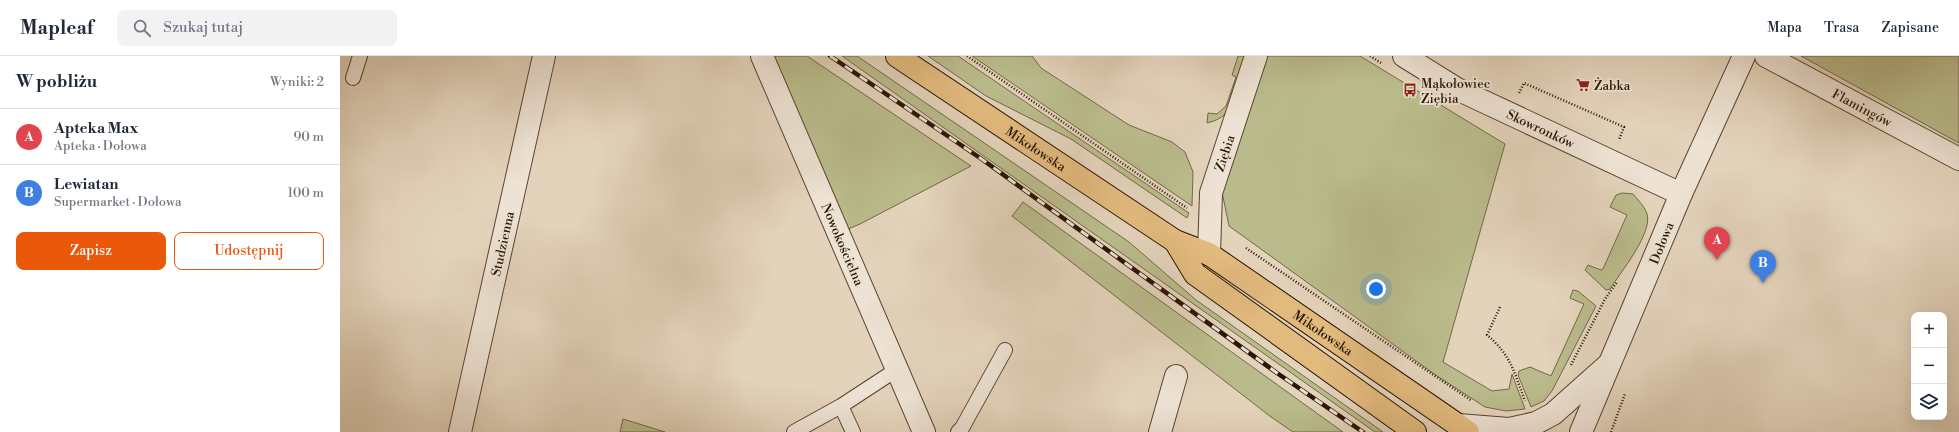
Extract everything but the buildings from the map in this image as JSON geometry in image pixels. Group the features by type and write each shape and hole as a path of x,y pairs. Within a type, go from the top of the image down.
{"main road":[{"name":"Mikołowska","path":"897,56 1175,241 1209,254 1463,429"},
{"name":"Mikołowska","path":"1175,241 1195,274 1415,432"}],"street":[{"name":"Studzienna","path":"460,432 544,56"},
{"name":"Nowokościelna","path":"762,56 924,432"},
{"name":"Ziębia","path":"1209,254 1211,193 1256,56"},
{"name":"Skowronków","path":"1404,56 1457,89 1681,194"},
{"name":"Dołowa","path":"1581,432 1681,194 1744,56"},
{"name":"Flamingów","path":"1766,56 1959,159"},
{"path":"1463,429 1509,429 1536,423 1553,414 1611,363"},
{"path":"1160,432 1176,376"}],"lane":[{"path":"353,78 360,56"},
{"path":"958,432 962,428 1005,350"},
{"path":"794,432 841,406 896,370"},
{"path":"841,406 853,432"}],"path":[{"path":"967,56 1210,224"},
{"path":"1518,95 1524,83 1624,127 1616,145"},
{"path":"1243,246 1472,402"},
{"path":"1569,368 1605,299 1618,280"},
{"path":"1500,307 1487,335 1501,347 1510,362 1527,404"}],"green space":[{"path":"768,56 807,56 971,166 846,230"},
{"path":"842,56 857,56 1129,242 1196,300 1383,432 1375,432"},
{"path":"928,56 958,56 1189,213 1187,218 1071,139 986,96"},
{"path":"972,56 1032,56 1041,68 1129,125 1172,142 1185,152 1193,172 1192,206"},
{"path":"1238,56 1250,56 1238,97 1226,114 1207,123 1208,113 1217,114 1226,106 1236,77 1232,75"},
{"path":"1265,56 1360,56 1505,144 1443,362 1492,391 1509,389 1512,374 1525,409 1506,411 1485,407 1437,376 1229,226 1222,192"},
{"path":"1801,56 1959,56 1959,143"},
{"path":"1622,193 1633,194 1646,211 1648,222 1641,242 1610,289 1606,290 1585,270 1588,265 1601,270 1603,269 1627,215 1610,207 1616,195"},
{"path":"1023,202 1343,432 1293,432 1271,417 1012,216"},
{"path":"1573,290 1578,291 1596,306 1552,391 1544,401 1531,407 1518,375 1519,371 1530,367 1551,376 1584,304 1570,298"},
{"path":"623,419 665,432 620,432"}],"railway":[{"path":"830,56 983,160 1277,373 1363,432"}],"place":[{"name":"Żabka","path":"1583,85"},
{"name":"Mąkołowiec Ziębia","path":"1410,90"},
{"name":"Apteka Max","path":"1717,260"},
{"name":"Lewiatan","path":"1763,283"}]}
